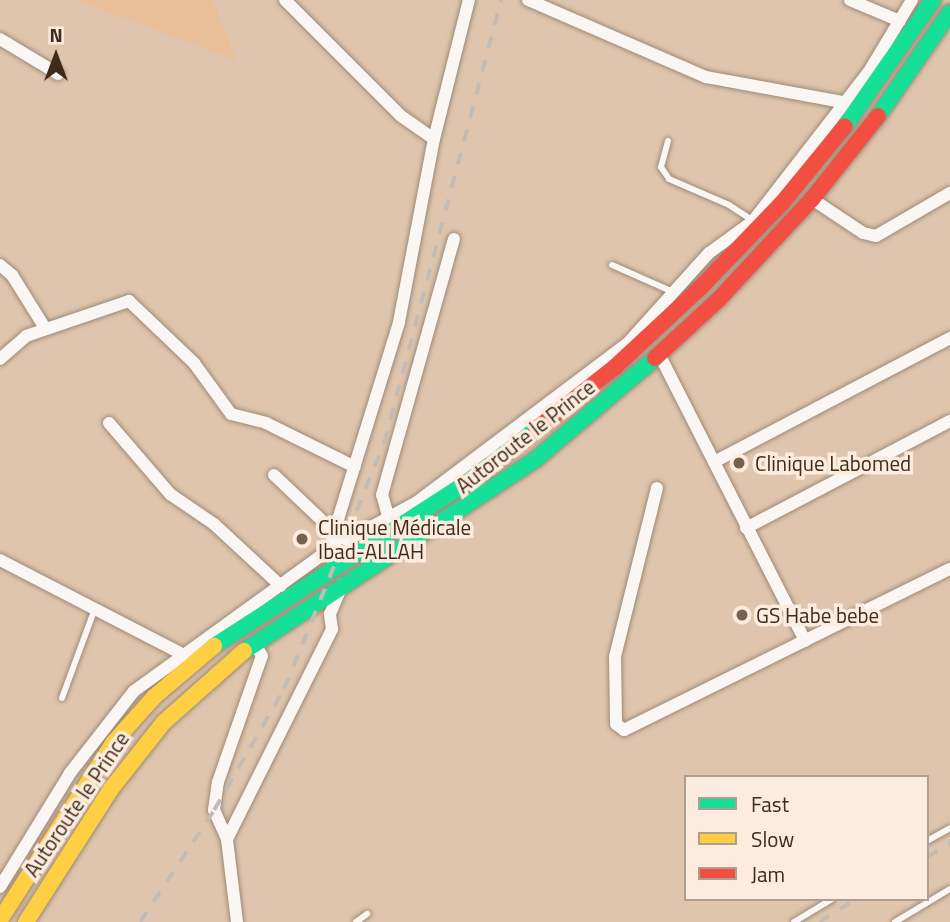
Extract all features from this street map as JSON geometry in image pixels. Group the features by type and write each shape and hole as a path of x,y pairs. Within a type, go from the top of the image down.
{"main road":[{"name":"Autoroute le Prince","path":"0,920 113,743 188,656 309,586 471,480 616,366 702,286 782,203 859,109 933,0"},
{"name":"Autoroute le Prince","path":"26,922 111,789 164,722 254,642 536,459 659,354 719,299 812,199 875,120 950,12"}],"street":[{"path":"285,0 401,116 434,139"},
{"path":"309,586 329,550 399,322 434,139 469,0"},
{"path":"528,0 706,77 842,102"},
{"path":"850,0 900,21"},
{"path":"0,887 70,772 134,691 234,623 329,550 388,519 627,344 709,253 753,221 842,102 868,73 912,0"},
{"path":"0,39 58,74"},
{"path":"812,199 863,233 876,236 950,193"},
{"path":"388,519 382,495 454,239"},
{"path":"0,265 12,275 45,328"},
{"path":"0,359 26,336 130,301 194,363 231,414 267,423 355,467"},
{"path":"714,462 950,338"},
{"path":"659,354 805,641"},
{"path":"746,528 950,421"},
{"path":"109,423 170,494 214,524 281,586"},
{"path":"274,475 334,532"},
{"path":"657,488 615,657 619,727 628,729 950,569"},
{"path":"0,560 94,611 188,656"},
{"path":"227,839 332,629 330,614 343,584"},
{"path":"237,922 227,839 215,810 218,782 261,656 254,642"}],"lane":[{"path":"668,141 661,167 669,179 729,205 753,221"},
{"path":"612,265 673,292"},
{"path":"62,698 94,611"},
{"path":"929,840 950,828"},
{"path":"895,922 950,889"},
{"path":"794,922 829,901"},
{"path":"356,922 366,914"}],"shaded area":[{"path":"77,0 213,0 236,60 235,60"}],"railway":[{"path":"140,922 214,810 284,689 384,443 501,0"},
{"path":"929,856 950,843"},
{"path":"819,922 853,901"}],"traffic: fast":[{"path":"845,126 933,0"},
{"path":"878,116 950,12"},
{"path":"244,651 536,459 655,358"},
{"path":"214,646 471,480 536,429"}],"traffic: slow":[{"path":"0,920 113,743 154,697 214,646"},
{"path":"26,922 111,789 164,722 244,651"}],"traffic: jam":[{"path":"655,358 719,299 812,199 878,116"},
{"path":"536,429 616,366 702,286 782,203 845,126"}],"place":[{"name":"Clinique Labomed","path":"739,463"},
{"name":"Clinique Médicale Ibad-ALLAH","path":"302,539"},
{"name":"GS Habe bebe","path":"742,615"}]}
